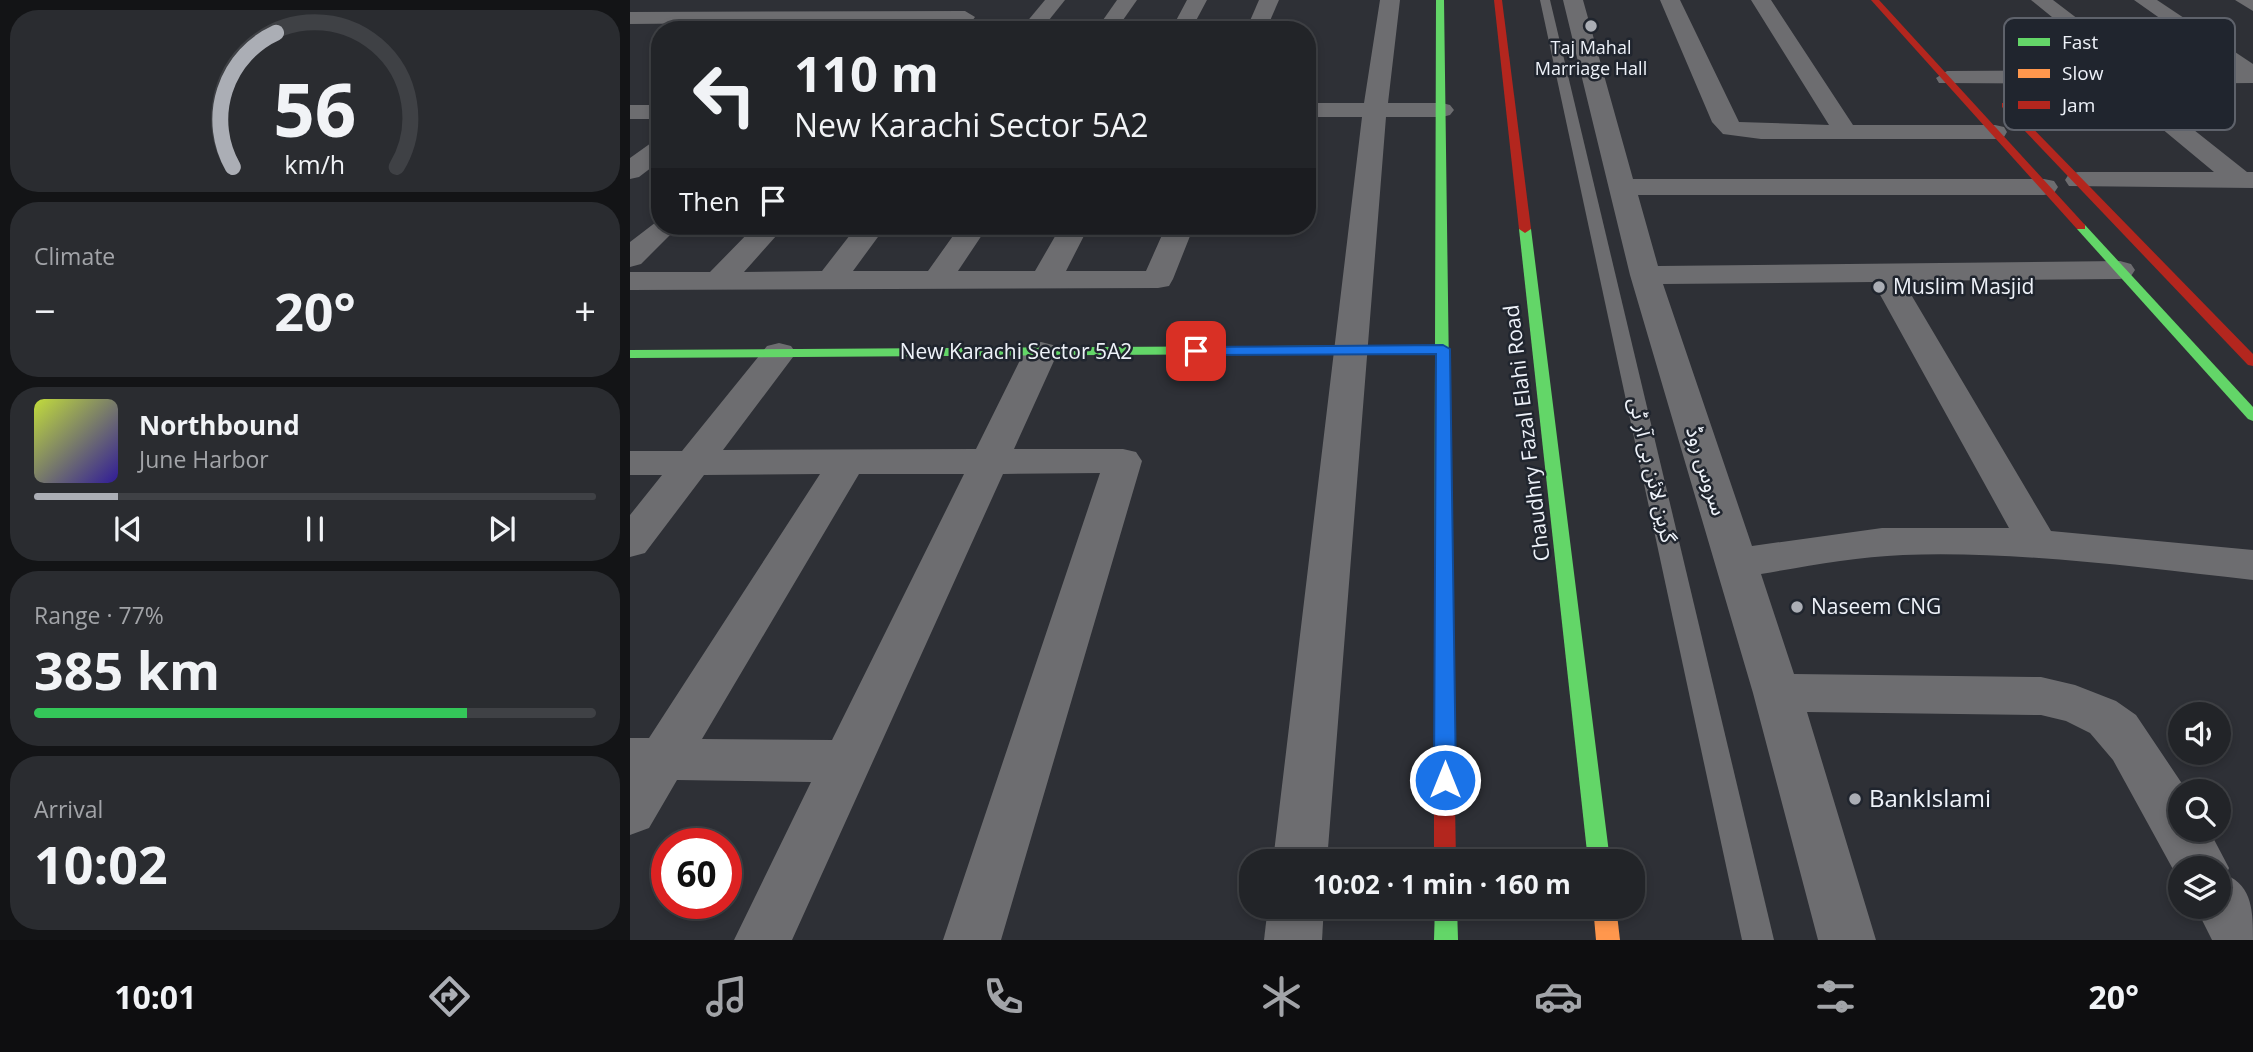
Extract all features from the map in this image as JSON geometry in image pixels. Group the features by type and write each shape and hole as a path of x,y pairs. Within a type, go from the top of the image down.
{"main road":[{"path":"1440,0 1445,849"},
{"name":"Chaudhry Fazal Elahi Road","path":"1498,0 1598,849"},
{"path":"1875,0 2253,416"},
{"path":"1961,58 2004,103"},
{"path":"2030,130 2253,362"},
{"name":"New Karachi Sector 5A2","path":"630,355 1443,349"},
{"path":"2235,397 2253,397"},
{"path":"1446,919 1446,940"},
{"path":"1606,919 1608,940"}],"street":[{"path":"630,17 657,0"},
{"path":"696,18 723,0"},
{"path":"764,18 788,0"},
{"path":"841,18 863,0"},
{"path":"962,21 983,0"},
{"path":"1038,21 1055,0"},
{"path":"1113,21 1127,0"},
{"path":"1186,21 1197,0"},
{"path":"1260,21 1269,0"},
{"path":"1301,849 1375,110 1390,0"},
{"name":"سروس روڈ","path":"1573,0 1645,275 1777,693 1847,940"},
{"path":"1670,0 1724,122 1732,128 1761,132 1995,132"},
{"path":"1761,0 1845,131"},
{"path":"2041,0 2064,18"},
{"path":"2144,0 2168,18"},
{"path":"2245,0 2253,5"},
{"path":"630,17 841,18 900,21"},
{"path":"2246,75 2253,92"},
{"path":"1947,78 2004,78"},
{"path":"1316,110 1442,110"},
{"path":"630,112 651,112"},
{"path":"2182,130 2247,180"},
{"path":"630,171 651,155"},
{"path":"2078,180 2247,180"},
{"path":"1622,187 2044,187"},
{"path":"630,258 655,235"},
{"path":"719,280 762,235"},
{"path":"831,280 865,235"},
{"path":"937,280 968,235"},
{"path":"1045,281 1070,235"},
{"path":"630,281 1158,279 1176,235"},
{"path":"1645,275 2120,270"},
{"path":"1882,271 2038,542"},
{"path":"763,940 1041,352"},
{"path":"630,543 779,354"},
{"path":"630,463 1123,461 972,940"},
{"path":"630,812 646,759 847,462"},
{"path":"1735,564 1824,549 1902,541 2038,542 2253,565"},
{"path":"1777,693 2041,696 2080,705 2108,720 2128,740 2195,856"},
{"path":"646,759 848,761"},
{"path":"1293,940 1295,919"},
{"path":"2231,919 2243,940"}],"lane":[{"name":"گرین لائن بی آر ٹی","path":"1545,0 1758,940"}],"traffic: fast":[{"path":"1440,0 1444,745"},
{"path":"2081,227 2253,416"},
{"path":"1525,229 1598,849"},
{"path":"630,354 1443,349"},
{"path":"1446,919 1446,940"}],"traffic: slow":[{"path":"1606,919 1608,940"}],"traffic: jam":[{"path":"1498,0 1525,229"},
{"path":"1875,0 2081,227"},
{"path":"2029,130 2253,362"},
{"path":"1444,745 1445,849"}],"place":[{"name":"Taj Mahal Marriage Hall","path":"1591,26"},
{"name":"Muslim Masjid","path":"1879,287"},
{"name":"Naseem CNG","path":"1797,607"},
{"name":"BankIslami","path":"1855,799"}],"route":[{"path":"1196,351 1443,349 1445,780"}]}
